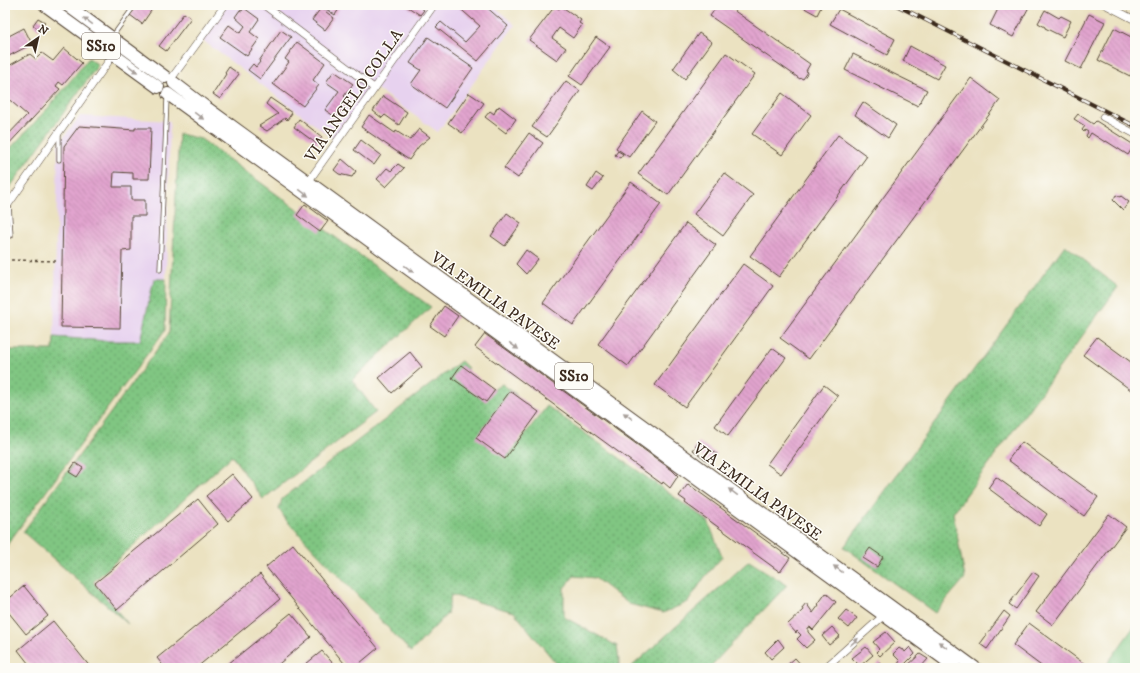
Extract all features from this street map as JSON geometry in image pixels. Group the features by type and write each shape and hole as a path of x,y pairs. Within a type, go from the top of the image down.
{"main road":[{"name":"VIA EMILIA PAVESE","path":"45,5 955,668"},
{"name":"VIA EMILIA PAVESE","path":"67,5 974,668"},
{"path":"163,90 173,90 170,79"}],"street":[{"path":"170,79 225,5"},
{"path":"264,5 374,88"},
{"name":"VIA ANGELO COLLA","path":"308,182 434,5"},
{"path":"1106,5 1135,20"},
{"path":"7,206 113,55"},
{"path":"1103,117 1135,134"},
{"path":"825,668 883,616"}],"lane":[{"path":"111,38 135,5"},
{"path":"160,270 163,90"},
{"path":"59,160 60,132"},
{"path":"7,206 11,236"}],"path":[{"path":"11,260 56,261"}],"shaded area":[{"path":"227,5 422,5 427,9 430,5 493,5 515,25 438,132 374,87 336,141 201,39"},
{"path":"80,116 170,121 166,279 154,279 140,341 108,341 54,337 58,144"}],"green space":[{"path":"89,58 98,65 5,194 5,154 49,107"},
{"path":"179,134 201,139 431,307 352,380 376,412 263,499 232,456 93,582 128,624 23,532 169,333"},
{"path":"1065,245 1118,287 953,513 965,578 935,613 844,547"},
{"path":"154,279 166,279 165,330 5,549 5,350 53,350 54,337 108,341 140,341"},
{"path":"461,361 468,368 457,377 487,394 502,384 517,395 486,441 509,455 547,406 708,521 722,557 704,578 688,602 663,613 629,604 595,578 574,576 564,588 564,617 617,646 620,668 560,668 514,612 451,595 447,614 411,652 286,520 279,509 282,499"},
{"path":"749,561 787,585 709,668 630,668"},
{"path":"1135,625 1135,668 1112,668 1107,664"}],"building":[{"path":"138,5 155,5 142,24 130,15"},
{"path":"329,5 333,5 339,9 335,15 326,9"},
{"path":"405,5 417,5 424,10 420,15"},
{"path":"456,5 484,5 508,26 478,61 436,27 441,22 465,42 480,26"},
{"path":"718,5 726,5 810,64 806,71 808,72 803,79 800,79 710,16"},
{"path":"799,5 822,5 817,15"},
{"path":"1000,5 1030,5 1013,37 990,25"},
{"path":"555,6 559,9 561,6 581,20 579,23 582,25 573,38 559,28 552,38 566,48 557,60 529,40"},
{"path":"244,8 259,19 250,32 259,39 247,56 220,37 229,25 240,33 245,26 235,17 240,10 242,11"},
{"path":"321,8 334,18 325,30 312,20"},
{"path":"839,9 895,39 887,55 830,24"},
{"path":"1045,10 1059,18 1061,16 1071,21 1063,37 1038,23"},
{"path":"184,13 191,18 166,51 159,46"},
{"path":"1089,14 1105,22 1081,69 1065,61"},
{"path":"38,18 45,22 39,30 33,25"},
{"path":"24,28 32,44 5,58 5,38"},
{"path":"1114,28 1135,39 1135,67 1130,76 1098,60"},
{"path":"281,30 291,37 260,79 248,70 253,64 256,67"},
{"path":"699,33 712,42 685,79 673,69"},
{"path":"428,37 473,68 445,108 411,84 421,70 410,63"},
{"path":"596,37 610,47 582,85 569,76"},
{"path":"297,42 325,63 313,80 319,85 303,106 273,84 289,62 285,59"},
{"path":"910,46 945,65 937,79 903,61"},
{"path":"64,48 82,63 63,85 59,82 56,86 60,89 5,148 5,138 27,115 5,96 5,68 30,54 36,59 42,53 53,61"},
{"path":"726,53 755,74 668,195 638,174"},
{"path":"853,54 927,90 918,106 845,70"},
{"path":"229,67 239,74 220,99 213,94"},
{"path":"334,71 353,84 344,96 350,100 337,118 325,110 339,91 326,82"},
{"path":"971,78 1000,100 809,359 780,338"},
{"path":"566,81 580,91 547,137 532,127"},
{"path":"469,93 484,103 462,133 448,123"},
{"path":"782,93 811,115 782,155 752,134"},
{"path":"383,96 407,112 399,125 385,115 382,118 373,111"},
{"path":"270,98 292,113 287,120 285,118 267,131 259,126 278,114 266,104"},
{"path":"863,102 896,125 888,138 855,115"},
{"path":"499,106 516,119 506,133 485,117 490,111 494,114"},
{"path":"642,111 655,121 629,157 616,148"},
{"path":"1078,114 1093,124 1096,121 1134,145 1128,155 1091,133 1088,138 1086,136 1088,132 1085,130 1084,132 1082,130 1085,126 1074,119"},
{"path":"369,115 395,133 396,131 410,140 419,129 430,137 419,146 409,160 361,127"},
{"path":"299,119 322,137 317,144 294,127"},
{"path":"79,126 135,130 135,128 151,128 149,179 133,179 133,173 114,172 113,187 131,187 131,200 145,200 145,216 131,216 131,250 122,251 120,328 61,327 64,146"},
{"path":"529,133 543,143 518,178 504,168"},
{"path":"838,135 867,156 779,277 750,256"},
{"path":"361,140 381,155 374,165 354,150"},
{"path":"618,151 623,154 620,158 615,155"},
{"path":"342,159 356,171 352,177 339,174 334,170"},
{"path":"398,164 404,168 386,187 377,179 387,168 391,171"},
{"path":"596,173 603,178 593,191 587,187"},
{"path":"724,173 753,195 723,236 694,214"},
{"path":"631,182 661,204 573,325 543,303"},
{"path":"1116,195 1121,196 1129,202 1123,210 1113,200"},
{"path":"305,204 328,221 320,232 297,215"},
{"path":"507,213 521,223 505,246 491,236"},
{"path":"686,223 716,245 628,366 598,344"},
{"path":"526,250 538,259 526,274 516,264"},
{"path":"743,264 773,286 685,407 655,385"},
{"path":"444,306 458,316 444,336 430,326"},
{"path":"485,334 672,470 678,476 670,488 663,482 662,484 475,347"},
{"path":"1097,337 1135,365 1135,393 1083,355"},
{"path":"772,348 786,358 728,436 715,426"},
{"path":"410,352 422,367 392,393 379,378"},
{"path":"461,365 495,390 486,402 452,378"},
{"path":"824,385 838,396 781,474 767,464"},
{"path":"510,391 539,412 505,459 476,438"},
{"path":"699,442 717,454 710,463 693,450"},
{"path":"1022,442 1098,497 1084,516 1008,460"},
{"path":"75,463 83,468 77,477 69,472"},
{"path":"232,474 253,499 228,521 206,496"},
{"path":"996,477 1047,514 1039,526 988,488"},
{"path":"688,484 790,558 780,572 685,503 686,501 679,496"},
{"path":"198,499 218,524 117,610 95,583"},
{"path":"1109,514 1126,527 1053,625 1036,612"},
{"path":"293,544 378,648 354,668 348,668 266,567"},
{"path":"870,548 883,557 877,567 863,558"},
{"path":"1033,572 1039,576 1016,609 1009,604"},
{"path":"260,574 280,599 196,668 165,668 157,658"},
{"path":"24,586 48,616 26,634 5,608 5,602"},
{"path":"826,593 836,602 813,630 810,627 808,628 808,632 815,640 806,648 797,639 801,635 797,631 796,633 788,624 803,610 802,608 806,603 813,613"},
{"path":"846,610 857,618 849,628 838,619"},
{"path":"1004,611 1010,616 987,649 980,644"},
{"path":"291,613 311,637 274,668 223,668"},
{"path":"53,621 91,668 32,668 18,650"},
{"path":"1029,623 1090,668 1044,668 1013,645"},
{"path":"832,627 840,636 829,645 822,636"},
{"path":"886,632 895,642 880,656 876,652 879,649 873,642"},
{"path":"778,639 784,647 771,659 765,652"},
{"path":"866,647 873,655 860,666 852,658"},
{"path":"910,647 915,654 901,668 898,664 900,661 893,654 899,648 902,650 903,649 905,652"},
{"path":"322,651 337,668 301,668"},
{"path":"920,654 928,659 920,668 905,668"},
{"path":"795,658 804,668 780,668 784,664 786,666"},
{"path":"880,662 885,668 874,668"}],"railway":[{"path":"896,5 1135,126"}]}
